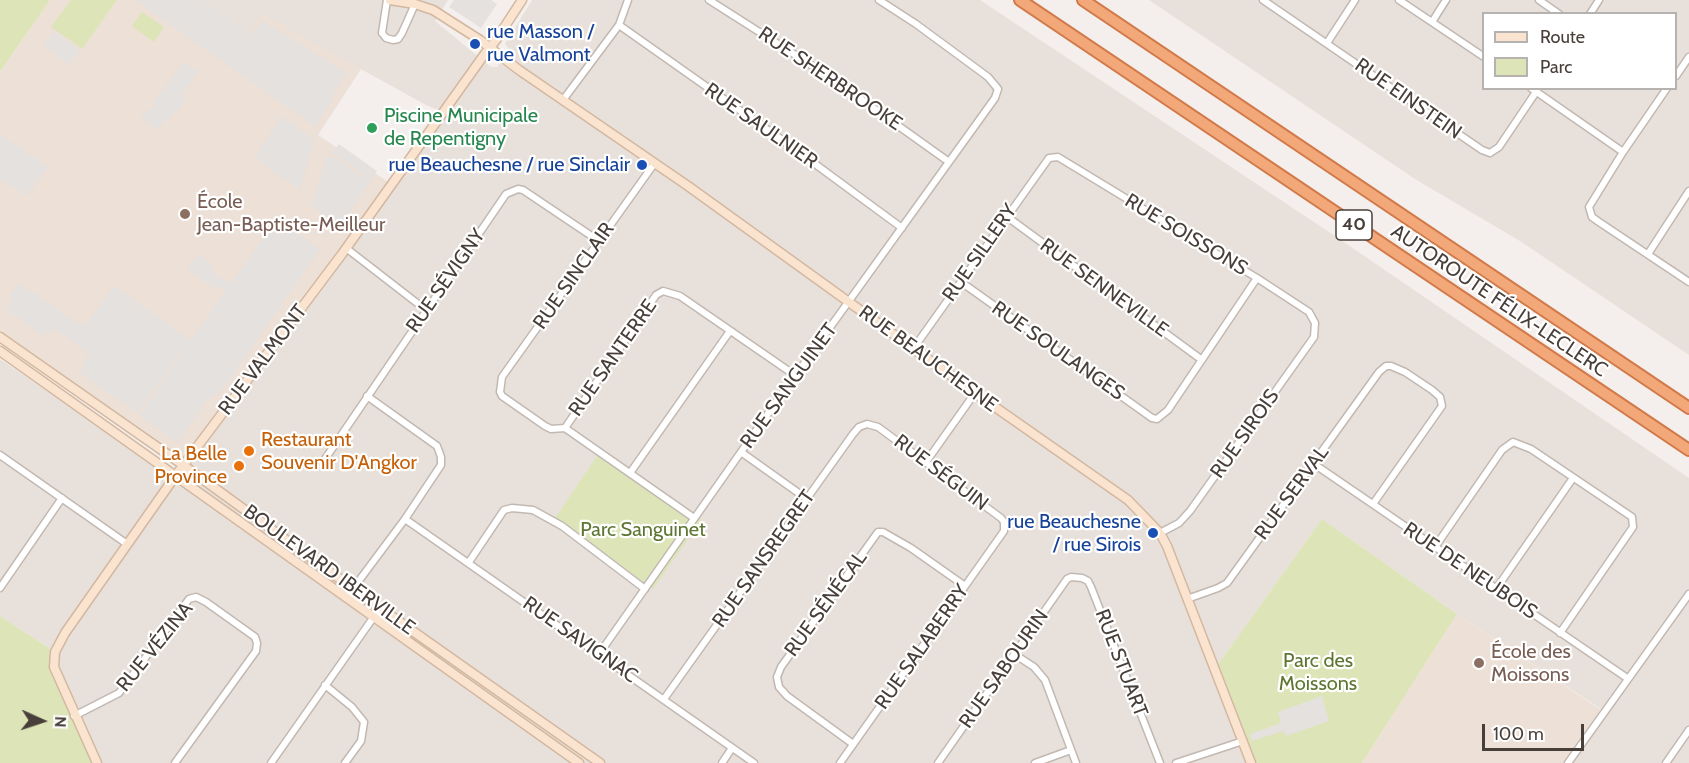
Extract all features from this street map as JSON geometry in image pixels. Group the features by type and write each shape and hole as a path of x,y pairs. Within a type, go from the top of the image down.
{"highway":[{"name":"AUTOROUTE FÉLIX-LECLERC","path":"1020,0 1689,450"},
{"name":"AUTOROUTE FÉLIX-LECLERC","path":"1083,0 1689,408"}],"street":[{"name":"RUE BEAUCHESNE","path":"388,0 415,4 440,14 1128,500 1160,533 1167,546 1251,763"},
{"path":"388,0 382,33 386,38 393,40 398,39 402,33 415,4"},
{"name":"RUE VALMONT","path":"97,763 54,667 55,652 65,633 183,465 346,248 522,0"},
{"path":"563,100 619,25 628,0"},
{"name":"RUE SHERBROOKE","path":"709,0 830,77 949,162"},
{"name":"RUE SANGUINET","path":"599,654 995,98 998,89 988,77 879,0"},
{"name":"RUE EINSTEIN","path":"1263,0 1482,150 1490,153 1499,147 1533,90"},
{"path":"1328,44 1355,0"},
{"path":"1399,0 1482,56"},
{"path":"1432,22 1446,0"},
{"path":"1539,0 1556,12"},
{"name":"RUE SAULNIER","path":"619,25 902,228"},
{"path":"1677,75 1689,57"},
{"path":"1533,90 1623,152"},
{"path":"1666,90 1591,200 1589,207 1592,217 1689,282"},
{"name":"RUE SILLERY","path":"913,349 1048,158"},
{"name":"RUE SOISSONS","path":"1048,158 1058,158 1076,168 1257,278 1309,312 1315,323"},
{"name":"RUE SINCLAIR","path":"565,428 551,429 544,426 502,396 500,392 502,378 654,164"},
{"name":"RUE SÉVIGNY","path":"325,459 506,194 518,189 523,190 599,241"},
{"path":"1647,254 1689,191"},
{"name":"RUE SENNEVILLE","path":"1006,216 1202,360"},
{"path":"346,248 426,310"},
{"path":"1202,360 1257,278"},
{"name":"RUE SOULANGES","path":"961,282 1157,420 1168,410 1202,360"},
{"name":"RUE SANTERRE","path":"565,428 656,295 663,291 680,296 730,331"},
{"name":"RUE SIROIS","path":"1160,533 1179,523 1193,507 1314,337 1315,323"},
{"path":"630,473 730,331 796,376"},
{"name":"BOULEVARD IBERVILLE","path":"0,337 600,763"},
{"name":"BOULEVARD IBERVILLE","path":"0,351 579,763"},
{"name":"RUE SERVAL","path":"1186,599 1227,583 1383,368 1391,366 1405,372 1440,397 1442,406 1373,504"},
{"path":"51,387 57,378"},
{"path":"926,462 975,393"},
{"path":"346,597 405,519 441,465 437,446 368,396"},
{"name":"RUE SÉGUIN","path":"867,424 878,426 1001,518 1004,522 1004,531"},
{"name":"RUE SANSREGRET","path":"664,699 853,434 859,427 867,424"},
{"path":"565,428 694,518"},
{"path":"1435,547 1502,450 1514,442 1531,449 1632,518 1633,527 1560,633"},
{"path":"741,452 807,499"},
{"path":"0,455 127,544"},
{"name":"RUE DE NEUBOIS","path":"1314,464 1628,678"},
{"path":"1496,589 1573,478"},
{"path":"0,588 62,498"},
{"path":"469,562 504,510 512,508 533,510 562,526 645,589"},
{"name":"RUE SAVIGNAC","path":"405,519 754,763"},
{"name":"RUE SALABERRY","path":"840,763 1004,531"},
{"name":"RUE SÉNÉCAL","path":"854,744 787,696 779,687 777,677 795,647 878,532 883,532 911,548 965,586"},
{"name":"RUE SABOURIN","path":"938,763 1067,579 1071,577"},
{"name":"RUE STUART","path":"1071,577 1082,578 1088,581 1091,587 1160,763"},
{"path":"1568,763 1689,594"},
{"name":"RUE VÉZINA","path":"74,716 119,693 189,599 196,597 255,637 256,651 175,763"},
{"path":"271,763 380,608"},
{"path":"1014,654 1041,675 1076,763"},
{"path":"325,686 352,707 364,722 361,741 345,763"},
{"path":"1666,763 1689,730"},
{"path":"1176,763 1243,741"},
{"path":"722,763 732,748"},
{"path":"1035,763 1071,750"}],"shaded area":[{"name":"École Jean-Baptiste-Meilleur","path":"50,0 199,0 248,34 263,14 361,69 318,135 391,184 183,465 0,335 0,72"},
{"path":"135,0 200,0 251,35 263,21 347,73 334,91 316,127"},
{"path":"200,0 448,0 435,21 491,67 497,67 509,49 505,44 532,0 980,0 1335,236 1689,478 1689,763 1568,763 1604,711 1457,614 1322,519 1214,670 1251,763 97,763 56,673 55,652 0,616 0,359 177,480 443,112 426,105 263,15 248,35","holes":["602,451 702,519 555,518"]},
{"path":"454,0 491,0 497,4 481,28 449,7"},
{"path":"1149,0 1689,0 1689,355 1520,241 1415,179"},
{"path":"54,32 80,50 69,64 44,45"},
{"path":"183,62 198,71 182,95 186,99 181,107 168,120 165,119 157,129 141,118 148,108 153,110 156,106 153,104"},
{"path":"281,116 314,139 300,190 255,158"},
{"path":"0,134 48,167 27,196 0,179"},
{"path":"339,144 377,171 340,226 312,206 326,156 337,159 363,178 365,176 332,153"},
{"path":"277,219 320,249 220,392 207,400 178,443 140,415 183,352 181,351 137,413 79,372 89,354 57,330 47,332 44,336 7,310 10,306 10,295 19,283 77,323 86,325 114,286 191,340 226,291 220,286 217,290 187,269 198,255 212,264 211,272 231,284"},
{"name":"École des Moissons","path":"1457,614 1604,712 1568,763 1362,763"},
{"path":"1322,696 1329,721 1286,736 1283,731 1252,741 1250,734 1281,723 1278,712"}],"green space":[{"path":"0,0 50,0 0,72"},
{"path":"71,0 117,0 82,49 51,27"},
{"path":"142,12 164,27 154,42 132,26"},
{"name":"Parc Sanguinet","path":"601,450 702,519 653,589 555,518"},
{"name":"Parc des Moissons","path":"1322,519 1457,614 1362,763 1251,763 1214,670"},
{"path":"0,616 55,652 54,660 97,763 0,763"}],"place":[{"name":"rue Masson / rue Valmont","path":"475,44"},
{"name":"Piscine Municipale de Repentigny","path":"372,128"},
{"name":"rue Beauchesne / rue Sinclair","path":"642,165"},
{"name":"École Jean-Baptiste-Meilleur","path":"185,214"},
{"name":"Restaurant Souvenir D'Angkor","path":"249,451"},
{"name":"La Belle Province","path":"239,466"},
{"name":"rue Beauchesne / rue Sirois","path":"1153,533"},
{"name":"École des Moissons","path":"1479,663"}]}
